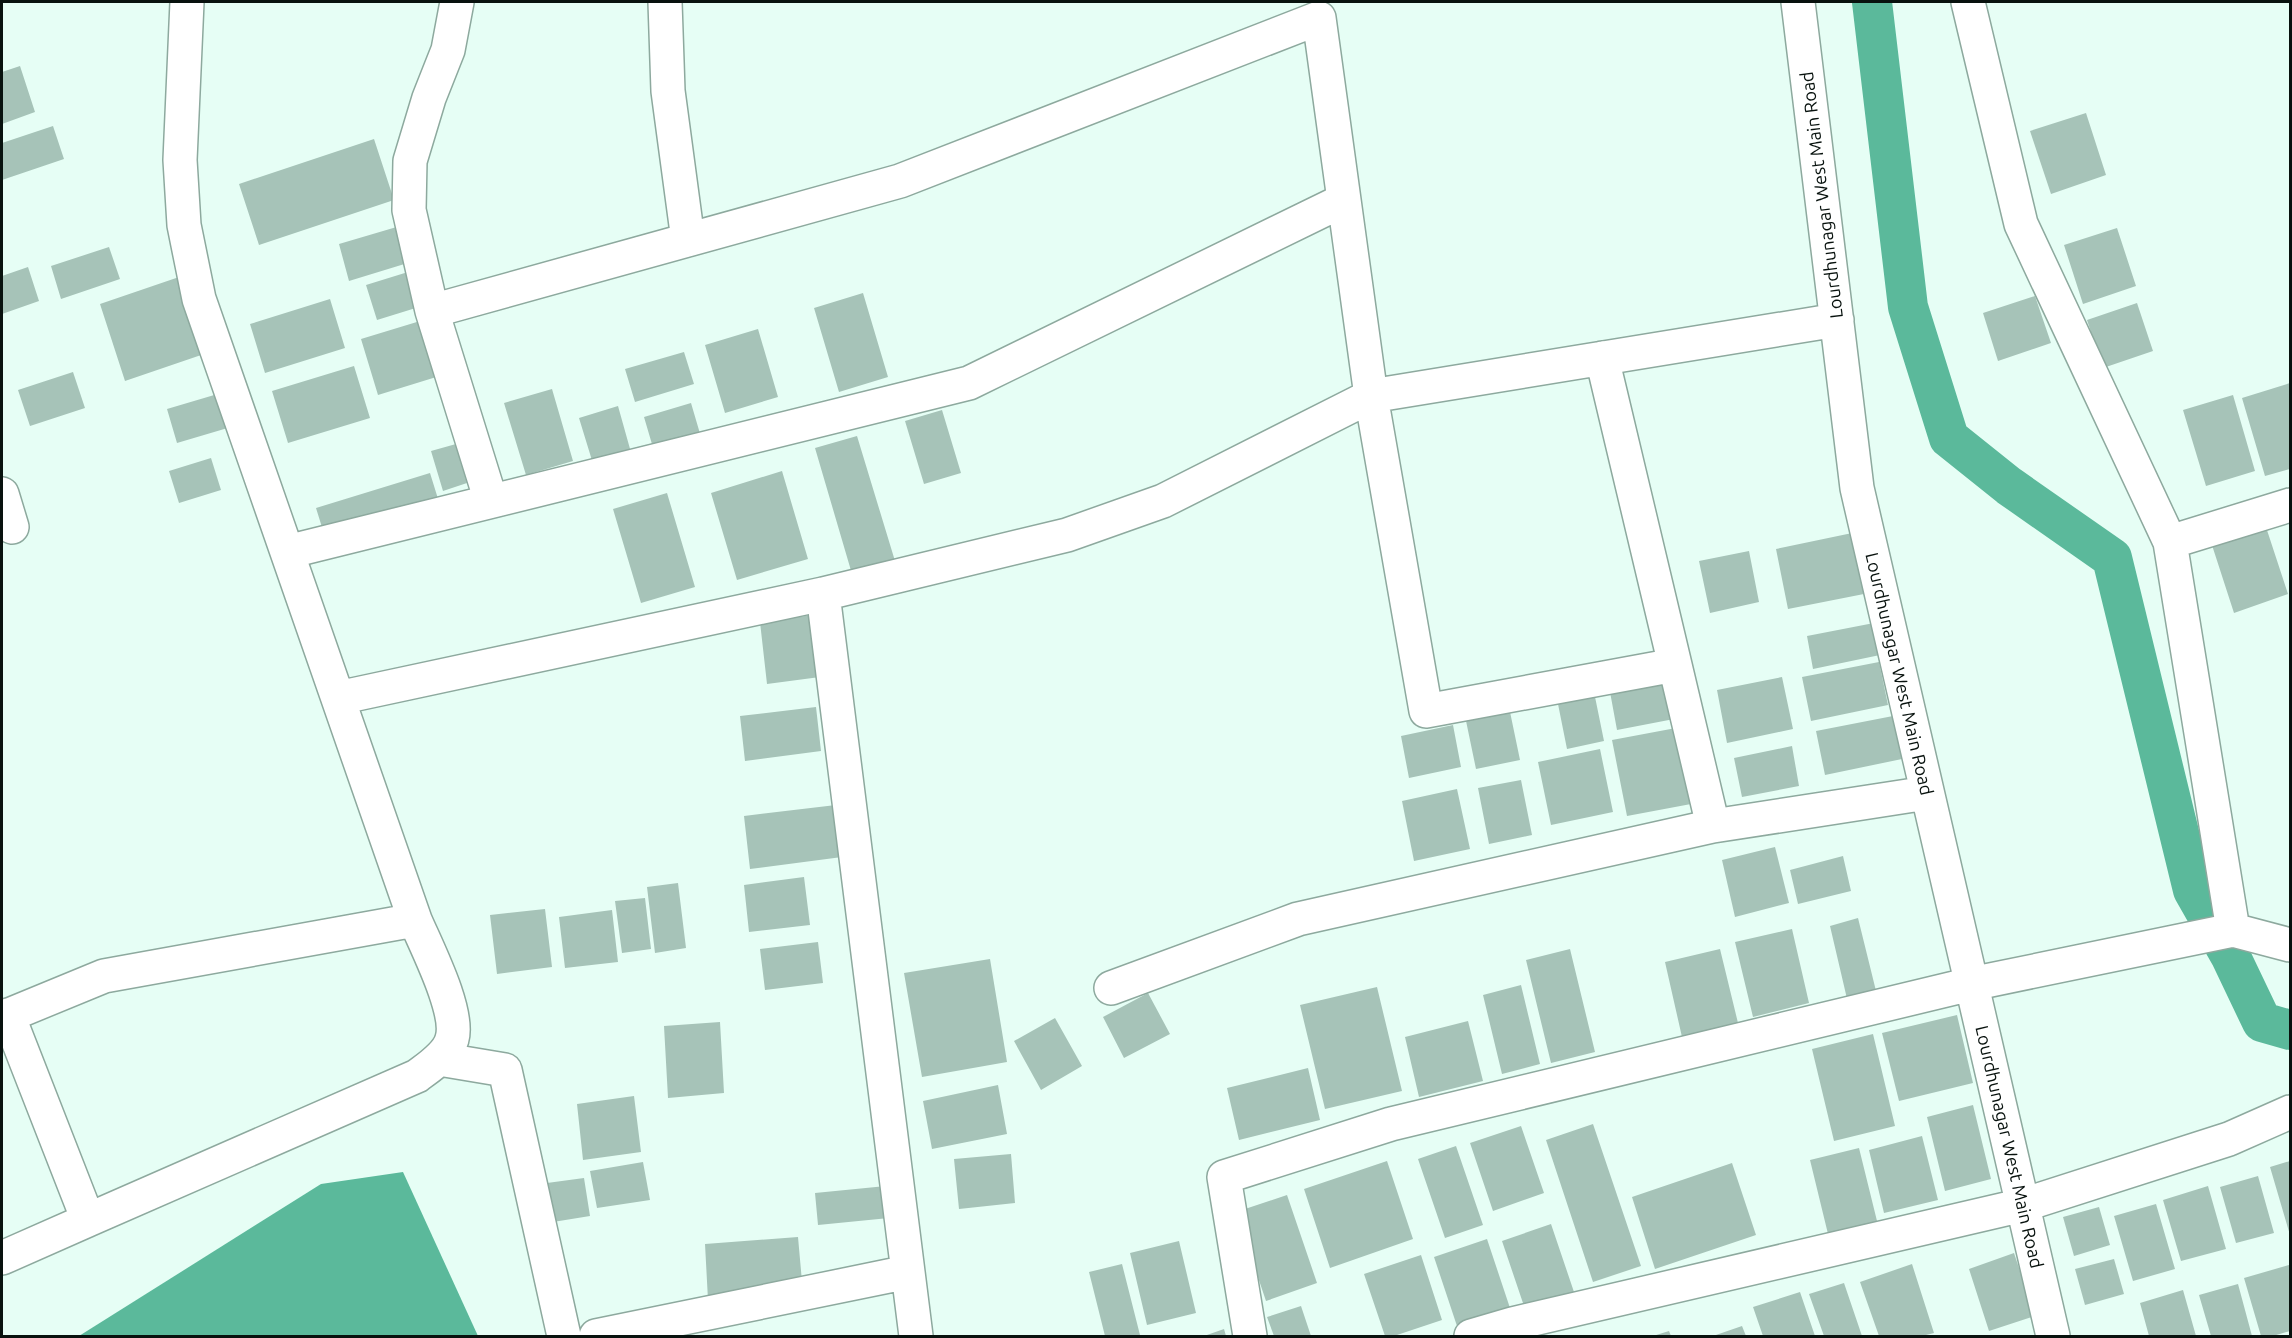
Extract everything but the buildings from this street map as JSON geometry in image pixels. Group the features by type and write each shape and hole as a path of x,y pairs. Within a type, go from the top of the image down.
{"street":[{"path":"2,1258 417,1076 439,1059 452,1040 453,1014 415,920 199,299 184,225 180,160 187,2"},
{"path":"457,2 448,50 429,98 410,161 409,210 432,311 491,501"},
{"path":"665,2 668,91 688,240"},
{"name":"Lourdhunagar West Main Road","path":"1798,2 1857,488 2053,1336"},
{"path":"1968,2 2021,224 2170,542 2222,932"},
{"path":"432,311 900,181 1319,18 1371,396 1426,711 1675,665"},
{"path":"287,552 969,384 1344,200"},
{"path":"338,698 823,594 1068,535 1152,504 1371,396 1837,320"},
{"path":"1602,358 1713,826"},
{"path":"2,494 12,527"},
{"path":"2170,542 2290,505"},
{"path":"823,594 916,1336"},
{"path":"1111,988 1298,918 1713,826 1927,793"},
{"path":"88,1220 5,1017 104,976 415,920"},
{"path":"1250,1336 1224,1177 1391,1124 1971,984 2222,932 2290,945"},
{"path":"439,1059 505,1070 564,1336"},
{"path":"1471,1336 1512,1324 2023,1205 2229,1139 2290,1112"},
{"path":"596,1336 908,1272"}],"shaded area":[{"path":"403,1172 478,1336 79,1336 321,1184"}],"waterway":[{"path":"1872,2 1908,307 1949,438 2009,486 2112,558 2193,890 2230,955 2262,1022 2290,1030"}]}
